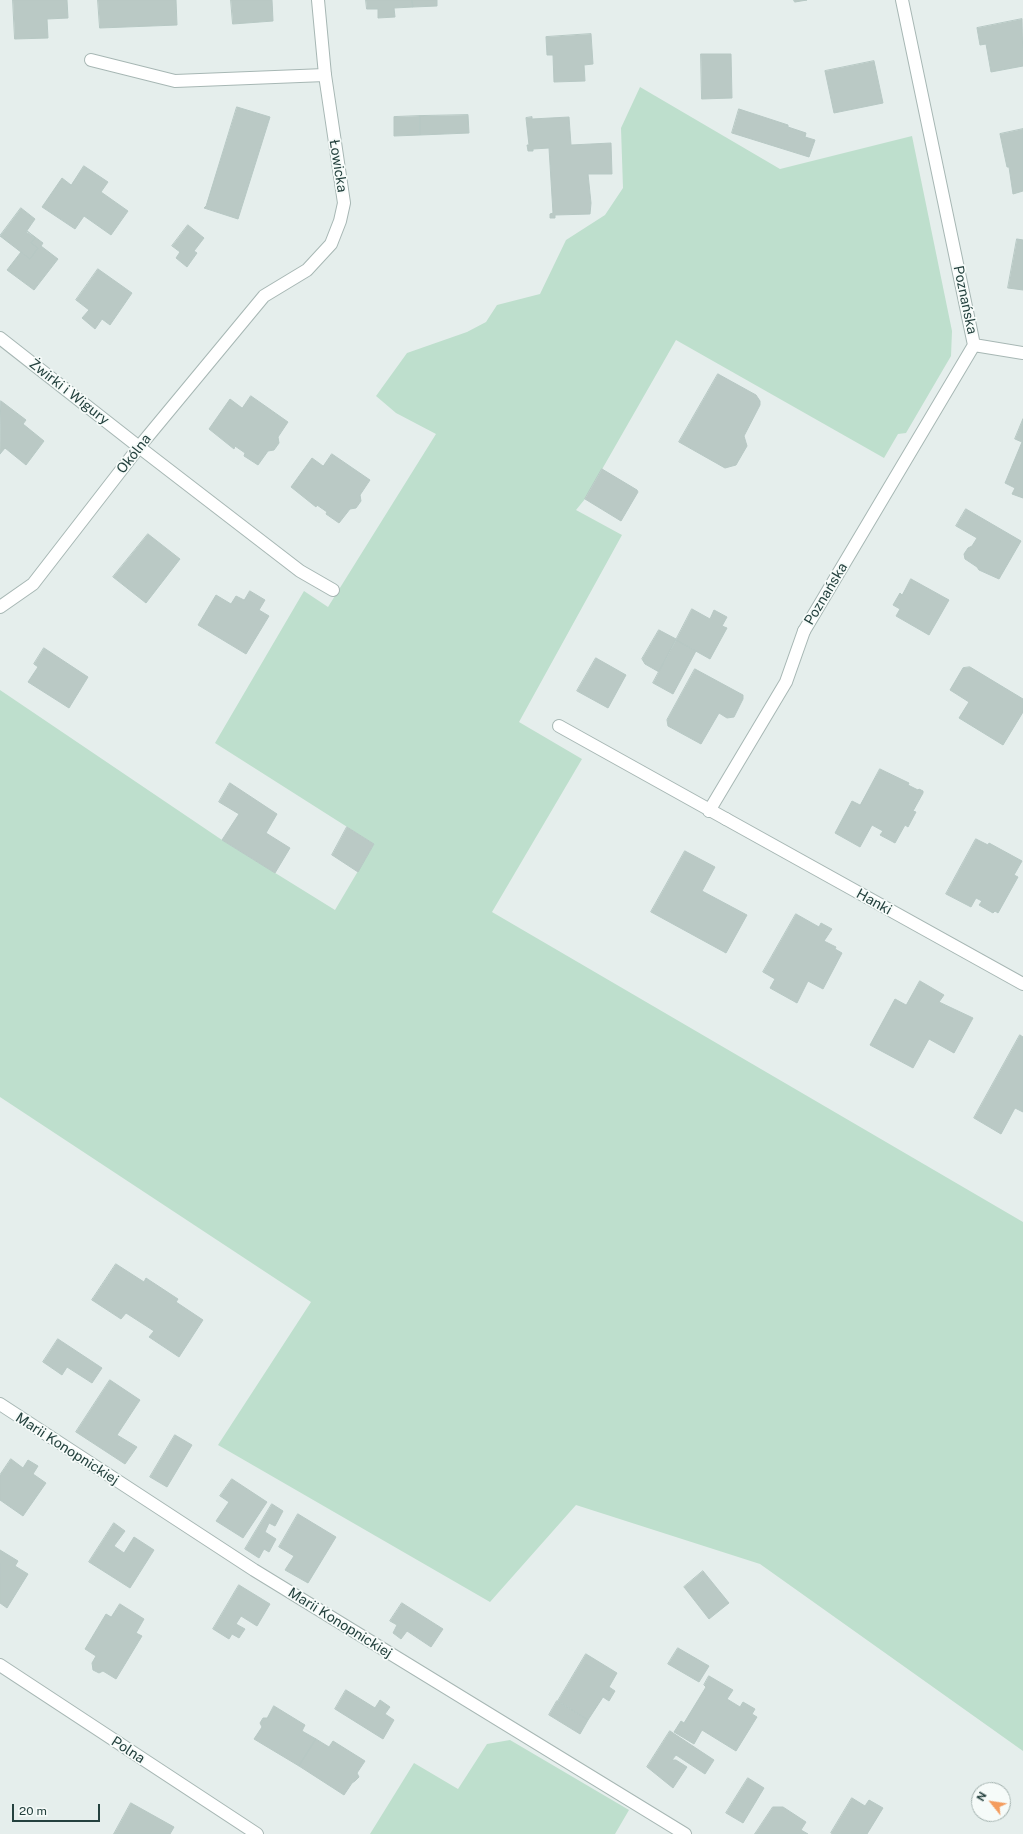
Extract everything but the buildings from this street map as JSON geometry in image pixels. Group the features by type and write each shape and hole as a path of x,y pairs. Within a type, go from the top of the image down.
{"street":[{"name":"Łowicka","path":"264,296 307,270 331,244 340,221 344,203 324,75 318,0"},
{"name":"Poznańska","path":"709,811 786,682 804,631 974,345 902,0"},
{"path":"91,60 175,81 324,75"},
{"name":"Okólna","path":"0,607 33,584 139,447 264,296"},
{"name":"Żwirki i Wigury","path":"0,338 300,571 333,590"},
{"path":"974,345 1023,353"},
{"name":"Hanki","path":"559,726 709,811 1023,984"},
{"name":"Marii Konopnickiej","path":"0,1404 254,1570 685,1834"},
{"name":"Polna","path":"0,1665 257,1834"}],"green space":[{"path":"640,87 780,169 912,136 952,331 951,356 906,433 898,434 884,458 676,340 585,499 576,510 622,535 519,722 582,759 492,912 1023,1222 1023,1751 760,1564 576,1505 490,1602 218,1445 311,1302 0,1097 0,690 222,840 335,910 374,844 215,743 304,591 328,607 436,434 396,413 376,396 407,353 467,332 486,322 497,305 540,294 566,240 605,215 623,188 621,128"},
{"path":"510,1740 629,1810 615,1834 370,1834 414,1763 458,1789 487,1744"}]}
